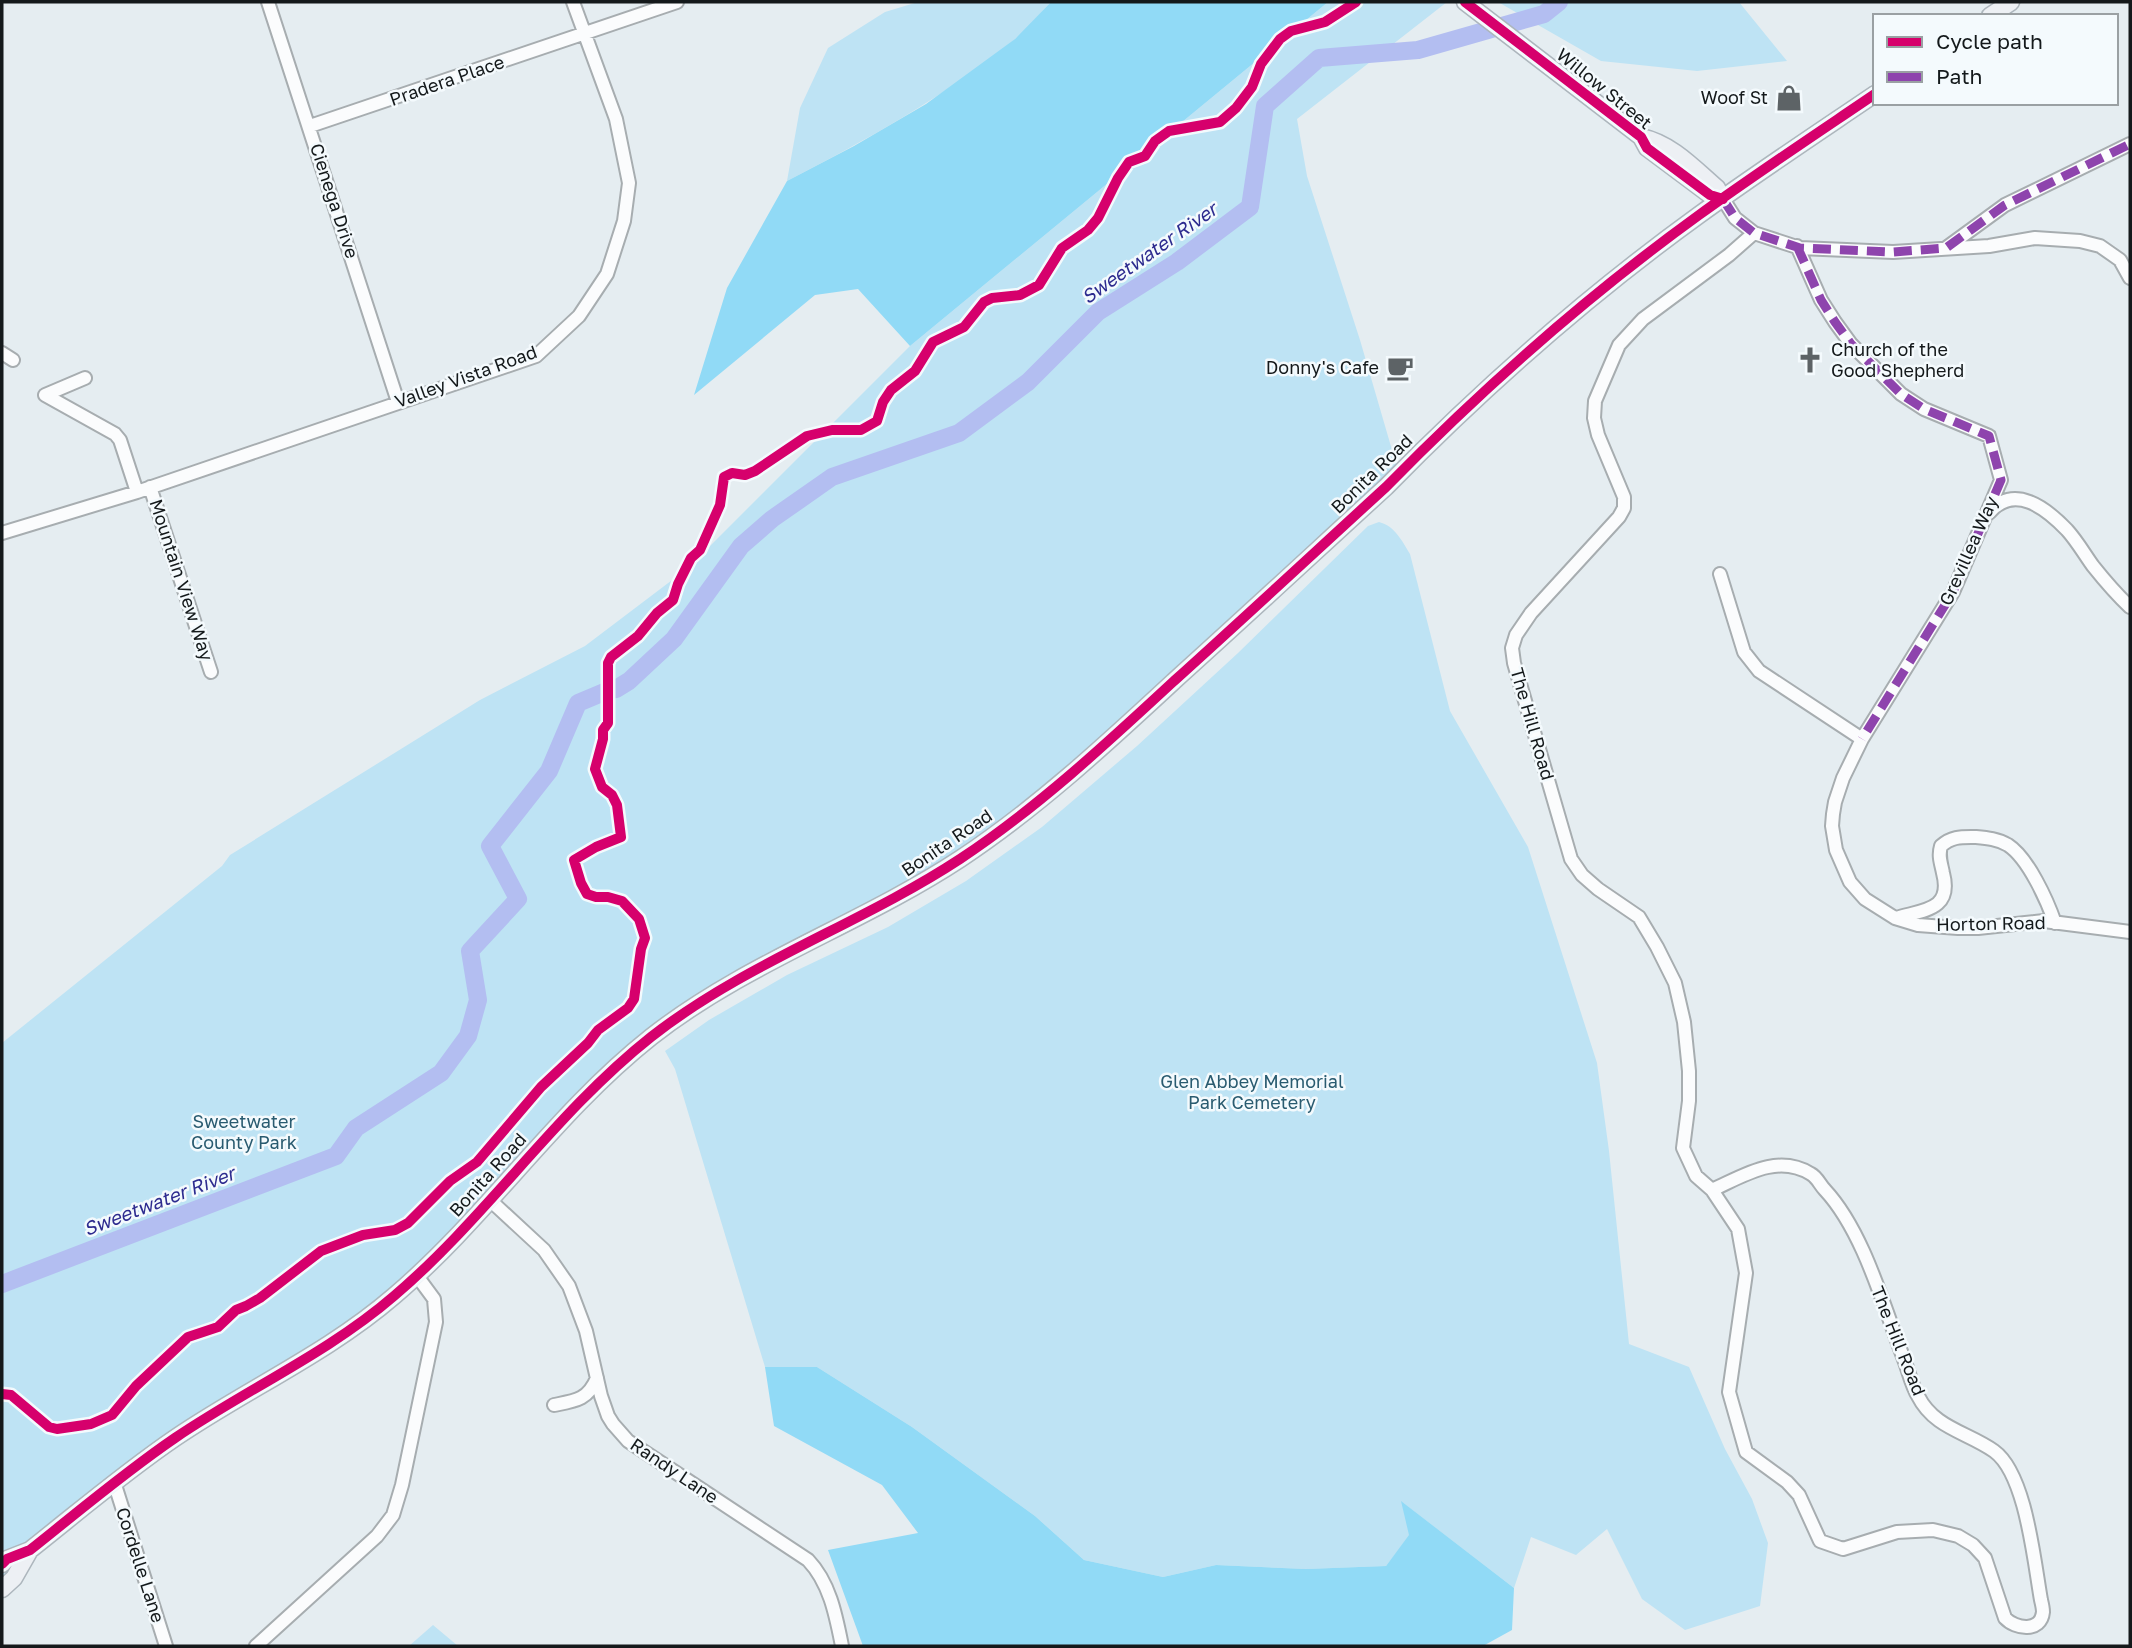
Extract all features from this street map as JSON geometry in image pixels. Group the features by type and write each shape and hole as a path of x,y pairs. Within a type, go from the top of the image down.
{"main road":[{"name":"Willow Street","path":"1465,2 1641,137 1647,148 1710,195 1723,199"},
{"path":"1993,14 2011,2"},
{"name":"Bonita Road","path":"2,1564 7,1559 30,1550 174,1439 347,1332 389,1300 491,1200 541,1142 601,1081 653,1035 740,977 892,900 961,858 1037,802 1139,713 1586,302 1700,215 1873,95"},
{"name":"Bonita Road","path":"2,1589 14,1578 30,1550"}],"street":[{"name":"Cienega Drive","path":"268,2 398,402"},
{"name":"Valley Vista Road","path":"2,533 138,492 536,356 579,316 607,274 624,221 629,183 616,119 573,2"},
{"path":"583,33 677,2"},
{"name":"Pradera Place","path":"310,126 583,33"},
{"path":"1946,248 2005,205 2130,144"},
{"path":"1723,199 1735,218 1754,233 1797,246 1893,252 1989,246 2035,238 2080,241 2100,246 2120,260 2130,278"},
{"name":"The Hill Road","path":"1712,1190 1754,1170 1787,1164 1813,1175 1831,1196 1848,1220 1869,1268 1918,1397 1932,1416 1949,1428 1996,1452 2011,1473 2022,1496 2043,1612 2034,1625 2018,1628 2008,1622 1984,1559 1973,1545 1958,1535 1933,1530 1897,1532 1843,1549 1820,1541 1799,1495 1787,1482 1746,1452 1729,1392 1746,1273 1738,1229 1712,1190 1696,1176 1683,1148 1689,1101 1689,1071 1684,1022 1675,983 1639,917 1598,889 1582,875 1571,859 1514,663 1512,648 1516,635 1531,613 1619,517 1624,508 1624,497 1598,435 1594,418 1595,401 1619,345 1643,318 1729,255 1754,233"},
{"name":"Grevillea Way","path":"1797,246 1821,300 1851,344 1901,394 1924,409 1989,436 2001,480 1953,592 1862,739"},
{"path":"85,378 45,395 115,433 120,440 138,492"},
{"name":"Mountain View Way","path":"150,487 211,672"},
{"path":"1986,516 1996,505 2013,497 2032,502 2068,531 2108,584 2130,607"},
{"path":"1720,574 1744,652 1759,671 1862,739"},
{"name":"Horton Road","path":"1862,739 1843,778 1835,802 1832,826 1839,861 1850,881 1874,907 1895,918 1918,925 1978,928 2032,921 2130,932"},
{"path":"1895,918 1937,906 1946,888 1940,861 1941,846 1952,838 1974,837 1995,839 2017,852 2037,881 2055,923"},
{"name":"Randy Lane","path":"491,1200 544,1250 569,1286 586,1331 608,1416 628,1441 808,1560 817,1569 825,1585 835,1612 842,1646"},
{"path":"256,1646 377,1536 393,1515 402,1485 436,1322 434,1299 416,1276"},
{"path":"554,1405 578,1401 592,1390 597,1378"},
{"name":"Cordelle Lane","path":"115,1485 166,1646"}],"green space":[{"path":"918,2 1051,2 1014,40 933,99 787,181 800,108 828,48 885,12"},
{"name":"Sweetwater County Park","path":"1328,2 1447,2 1297,119 1307,176 1360,340 1399,474 1019,816 666,1026 417,1277 213,1415 2,1580 2,1043 222,866 230,855 480,700 585,646 688,568 910,346"},
{"path":"1498,2 1739,2 1787,61 1697,71 1601,61"},
{"name":"Glen Abbey Memorial Park Cemetery","path":"1379,522 1394,530 1410,554 1450,711 1528,847 1597,1063 1629,1344 1689,1367 1725,1449 1752,1499 1768,1543 1760,1606 1685,1630 1642,1599 1607,1529 1576,1555 1531,1537 1514,1588 1402,1502 1410,1535 1386,1566 1306,1569 1216,1565 1163,1577 1084,1560 1035,1516 912,1427 817,1367 765,1367 675,1069 665,1051 709,1020 787,975 888,927 966,881 1042,827 1137,746 1238,653 1368,526"},
{"path":"433,1625 458,1646 409,1646"}],"shaded area":[{"path":"1051,2 1328,2 910,346 858,289 815,295 694,395 727,288 787,181 926,104 1015,39"},
{"path":"765,1367 817,1367 912,1427 1035,1516 1084,1560 1163,1577 1216,1565 1306,1569 1386,1566 1409,1535 1401,1501 1514,1588 1512,1630 1483,1646 863,1646 828,1550 918,1533 882,1485 774,1426"}],"waterway":[{"name":"Sweetwater River","path":"2,1284 336,1156 356,1128 441,1073 468,1036 478,1000 470,951 518,899 490,846 549,771 578,703 616,689 629,681 674,639 741,546 772,519 832,477 959,433 1028,382 1098,312 1177,262 1250,207 1265,106 1319,58 1418,50 1544,14 1559,2"}],"marked path":[{"path":"1723,199 1735,218 1754,233 1800,248 1893,252 1946,248 2005,205 2130,144"},
{"path":"1797,246 1821,300 1851,344 1901,394 1924,409 1989,436 2001,480 1953,592 1862,739"}],"cycle path":[{"path":"2,1394 11,1395 49,1427 57,1429 91,1424 112,1415 136,1386 188,1337 218,1327 236,1310 260,1298 321,1251 363,1235 395,1230 408,1223 450,1181 477,1162 541,1087 588,1043 598,1030 628,1008 634,999 645,938 639,919 622,901 587,894 574,860 621,837 617,805 612,795 602,787 595,769 603,730 608,723 608,663 611,657 638,636 657,613 673,600 678,584 691,558 700,550 720,505 724,477 732,473 745,475 755,471 807,436 832,430 861,430 877,421 883,402 891,390 915,371 933,342 964,327 984,302 992,298 1020,295 1039,285 1062,248 1088,230 1098,218 1129,162 1145,156 1155,141 1169,131 1220,122 1236,108 1252,87 1261,64 1280,39 1291,31 1325,22 1356,2"},
{"path":"1465,2 1641,137 1647,148 1710,195 1723,199"},
{"path":"2,1564 7,1559 30,1550 175,1438 315,1353 394,1296 460,1233 583,1098 651,1037 725,987 922,882 1016,819 1123,728 1386,487 1498,379 1576,311 1699,215 1873,95"}],"place":[{"name":"Woof St","path":"1789,98"},
{"name":"Church of the Good Shepherd","path":"1810,360"},
{"name":"Donny's Cafe","path":"1400,368"}]}
